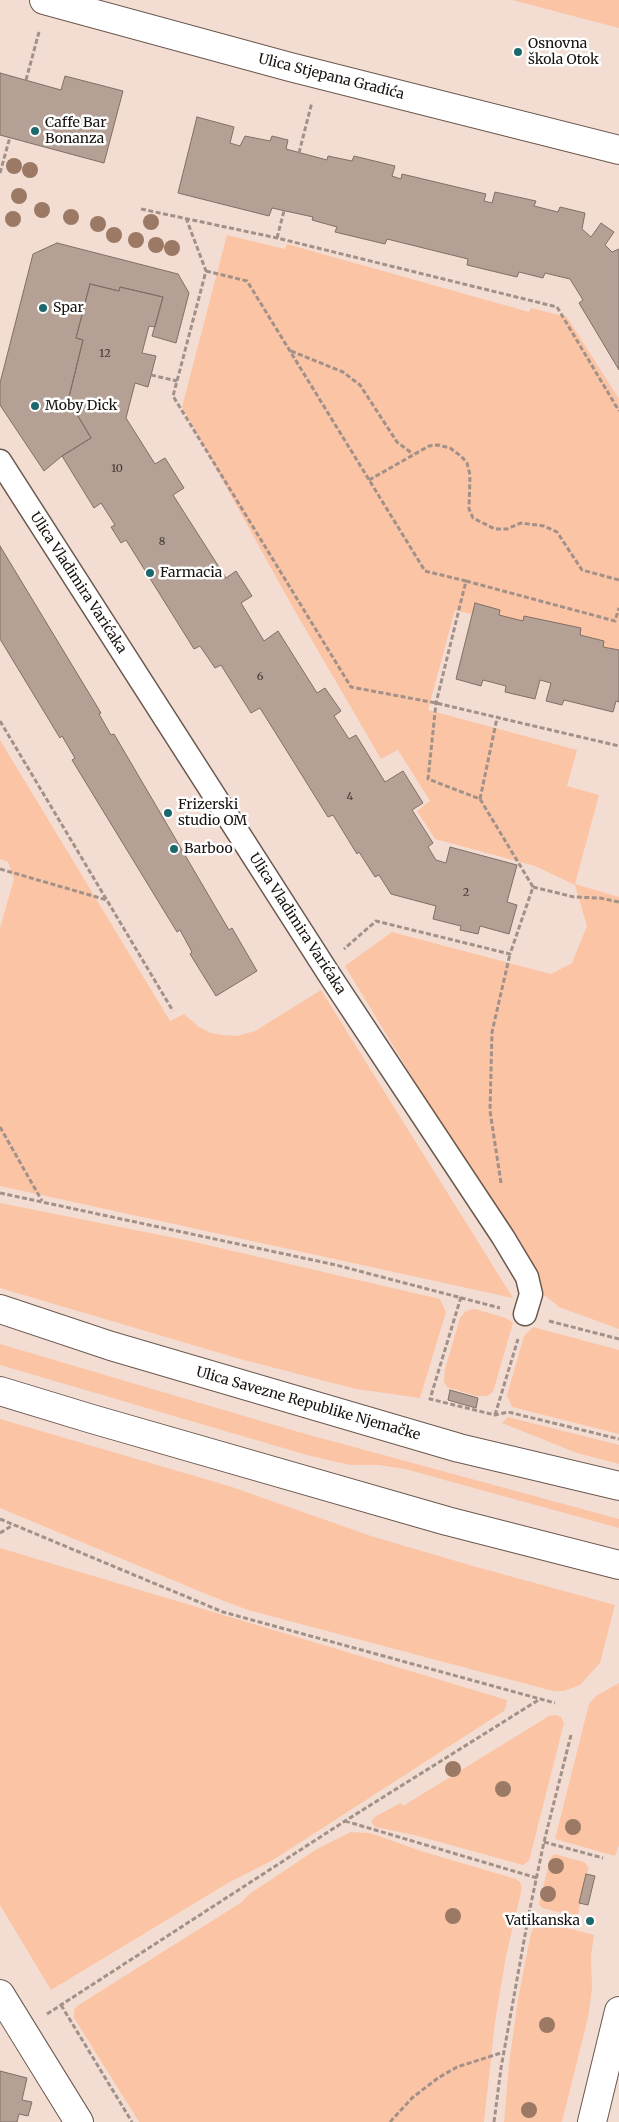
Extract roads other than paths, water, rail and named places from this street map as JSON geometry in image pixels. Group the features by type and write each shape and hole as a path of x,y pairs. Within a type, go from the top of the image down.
{"main road":[{"name":"Ulica Stjepana Gradića","path":"44,0 290,67 619,150"},
{"name":"Ulica Savezne Republike Njemačke","path":"0,1309 110,1346 459,1448 619,1486"},
{"path":"0,1391 447,1521 619,1565"},
{"path":"0,1994 11,2032 79,2122"},
{"path":"592,2122 619,2011"}],"street":[{"name":"Ulica Vladimira Varićaka","path":"0,461 323,966 503,1237 527,1277 531,1294 526,1314"}],"place":[{"name":"Osnovna škola Otok","path":"518,52"},
{"name":"Caffe Bar Bonanza","path":"35,131"},
{"name":"Spar","path":"43,308"},
{"name":"Moby Dick","path":"35,406"},
{"name":"Farmacia","path":"150,573"},
{"name":"Frizerski studio OM","path":"168,813"},
{"name":"Barboo","path":"174,849"},
{"name":"Vatikanska","path":"590,1921"}]}
